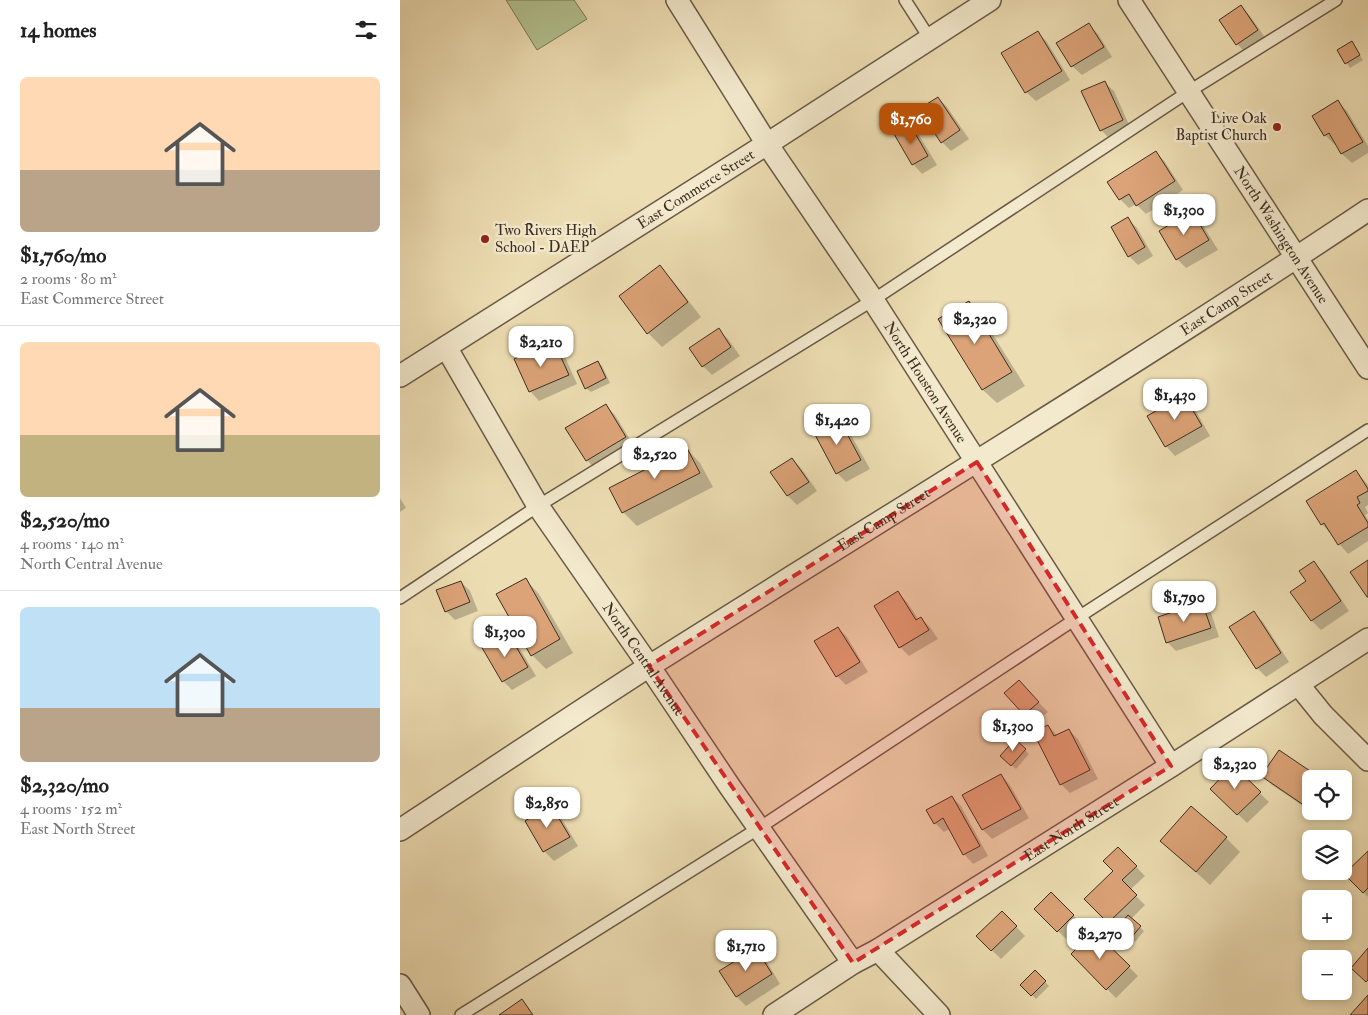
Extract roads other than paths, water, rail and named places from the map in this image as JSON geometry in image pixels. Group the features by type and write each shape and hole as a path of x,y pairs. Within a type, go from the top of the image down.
{"street":[{"name":"North Houston Avenue","path":"677,0 767,144 873,300 1171,766"},
{"name":"East Commerce Street","path":"400,376 767,144 990,0"},
{"name":"North Washington Avenue","path":"1129,0 1368,368"},
{"name":"East Camp Street","path":"400,830 650,666 977,462 1297,258 1368,210"},
{"name":"North Central Avenue","path":"446,347 538,506 853,963"},
{"name":"East North Street","path":"774,1015 853,963 878,950 1171,766 1368,639"},
{"path":"1298,684 1323,715 1368,760"},
{"path":"878,950 939,1015"},
{"path":"400,985 419,1015"}],"lane":[{"path":"905,0 930,38"},
{"path":"400,598 538,506 873,300 1188,92 1336,0"},
{"path":"461,1015 759,828 1076,618 1368,430"}],"place":[{"name":"Live Oak Baptist Church","path":"1277,127"},
{"name":"Two Rivers High School - DAEP","path":"485,239"}]}
